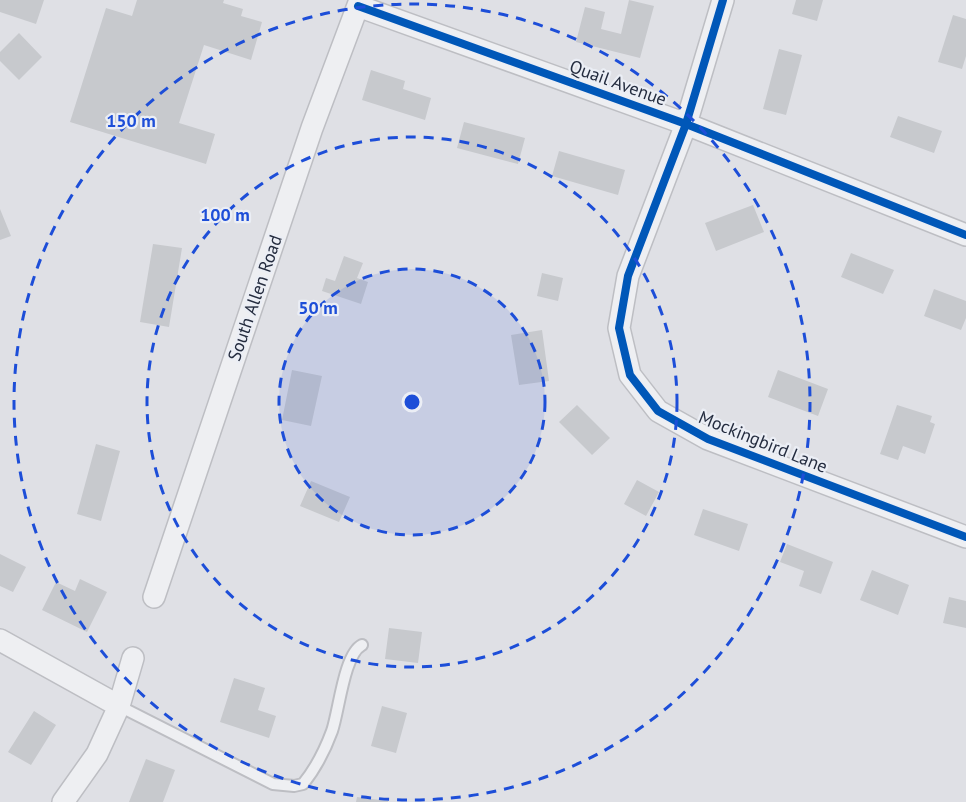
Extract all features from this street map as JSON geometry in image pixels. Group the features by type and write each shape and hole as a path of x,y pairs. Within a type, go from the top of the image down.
{"street":[{"name":"Mockingbird Lane","path":"723,0 686,124 628,276 619,328 630,375 658,411 708,439 966,537"},
{"name":"Quail Avenue","path":"359,3 686,124 966,235"},
{"name":"South Allen Road","path":"154,597 312,128 359,3"},
{"path":"0,640 120,706"},
{"path":"63,802 97,754 120,706 133,658"}],"lane":[{"path":"120,706 273,784 294,786 303,784 324,752 333,729 351,656 362,645"}],"building":[{"path":"0,0 44,0 36,24 0,12"},
{"path":"137,0 224,0 223,3 243,9 241,16 262,22 251,60 204,45 179,123 215,134 206,164 70,122 106,8 132,16"},
{"path":"629,0 654,6 640,58 576,42 585,7 605,12 601,29 621,34"},
{"path":"796,0 823,0 817,21 792,14"},
{"path":"953,15 966,19 966,56 962,69 938,62"},
{"path":"19,33 42,57 19,80 0,61 0,52"},
{"path":"779,49 802,55 786,115 763,109"},
{"path":"371,70 405,81 403,89 431,98 425,120 362,100"},
{"path":"898,116 942,131 934,153 890,137"},
{"path":"464,122 525,138 518,164 457,148"},
{"path":"559,151 625,170 618,195 552,176"},
{"path":"753,205 764,232 716,251 705,223"},
{"path":"0,209 11,236 0,240"},
{"path":"153,244 182,248 169,327 140,322"},
{"path":"851,253 894,270 883,294 841,277"},
{"path":"344,256 363,263 357,278 368,282 361,304 322,291 326,278 335,281"},
{"path":"542,273 563,278 558,301 537,296"},
{"path":"934,289 966,301 966,318 961,330 924,316"},
{"path":"542,330 549,381 519,385 511,335"},
{"path":"292,370 322,376 311,426 282,420"},
{"path":"778,370 828,389 818,416 768,397"},
{"path":"577,405 610,438 592,455 559,422"},
{"path":"897,405 932,416 930,422 935,424 925,454 903,446 898,460 880,454"},
{"path":"96,444 120,451 101,521 77,514"},
{"path":"637,480 659,492 646,516 624,504"},
{"path":"311,481 350,497 339,522 300,506"},
{"path":"703,509 748,524 739,551 694,535"},
{"path":"787,544 833,562 821,594 799,586 804,571 780,562"},
{"path":"0,554 26,567 13,592 0,586"},
{"path":"872,570 909,585 898,615 860,600"},
{"path":"80,579 107,592 87,632 42,610 56,582 75,591"},
{"path":"949,597 966,601 966,628 943,623"},
{"path":"389,628 422,632 418,663 385,659"},
{"path":"234,678 265,688 258,710 276,716 269,738 220,722"},
{"path":"382,706 407,713 396,753 371,746"},
{"path":"34,711 56,725 31,765 8,752"},
{"path":"146,759 175,770 163,802 129,802"},
{"path":"357,797 388,801 388,802 356,802"}],"cycle path":[{"path":"723,0 686,124 628,276 619,328 630,375 658,411 708,439 966,537"},
{"path":"358,6 686,124 966,235"}]}
